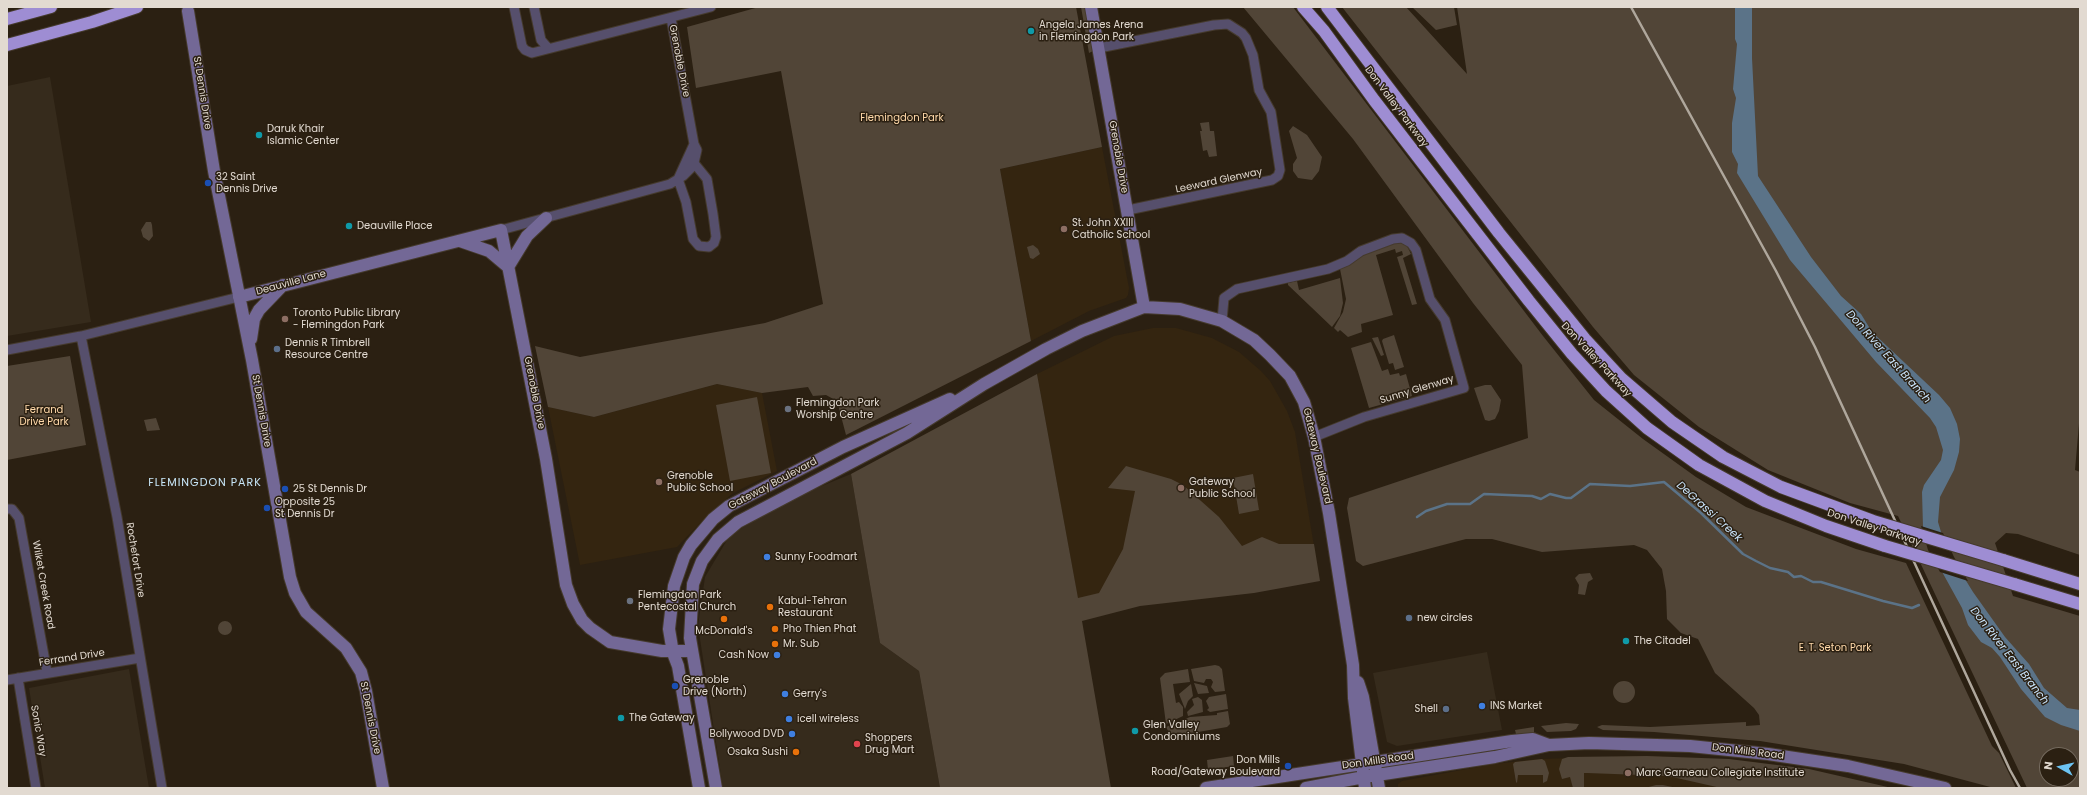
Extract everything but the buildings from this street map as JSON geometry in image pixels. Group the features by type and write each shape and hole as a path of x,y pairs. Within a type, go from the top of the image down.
{"highway":[{"path":"7,19 51,7"},
{"path":"7,45 92,22 137,7"},
{"name":"Don Valley Parkway","path":"1304,7 1324,31 1374,100 1529,302 1572,354 1606,391 1647,428 1699,465 1765,501 1826,526 1884,546 2080,604"},
{"name":"Don Valley Parkway","path":"1328,7 1499,233 1585,339 1621,378 1672,422 1723,457 1781,488 1873,521 2080,584"}],"street":[{"path":"514,7 522,46 524,50 532,53 671,18"},
{"path":"534,7 541,40 548,48"},
{"name":"Grenoble Drive","path":"694,163 697,150 694,144 671,18 711,7"},
{"name":"Grenoble Drive","path":"1091,7 1144,307"},
{"name":"St Dennis Drive","path":"188,11 214,171 252,360 292,585 306,612 346,648 361,672 367,696 383,788"},
{"name":"Leeward Glenway","path":"1098,48 1214,25 1228,24 1242,33 1246,38 1253,55 1259,90 1271,112 1280,170 1278,176 1272,180 1128,210"},
{"path":"501,230 665,186 678,179 686,173 694,163 707,179 715,226 715,240 708,247 699,246 693,239 686,202 678,179 694,144"},
{"path":"459,241 489,251 508,267 527,236 546,218"},
{"name":"Grenoble Drive","path":"501,230 546,459 566,585 573,604 582,620 590,628 610,642 673,652 691,651"},
{"name":"Deauville Lane","path":"81,336 501,230"},
{"name":"Sunny Glenway","path":"1222,321 1224,298 1237,289 1328,269 1347,261 1361,251 1393,239 1402,238 1411,243 1416,250 1430,299 1445,320 1464,388 1364,418 1314,437"},
{"path":"252,360 251,339 254,319 261,307 283,284"},
{"name":"Gateway Boulevard","path":"716,788 691,651 690,638 692,590 697,572 709,550 738,522 907,433 984,384 1082,331 1144,307 1180,309 1222,321 1254,340 1290,376 1304,402 1314,437 1329,513 1353,668 1362,697 1368,763"},
{"path":"7,350 81,336"},
{"name":"Rochefort Drive","path":"81,336 117,517 162,788"},
{"name":"Gateway Boulevard","path":"699,788 678,666 673,652 669,629 671,602 678,570 691,545 713,519 725,509 873,433 984,384"},
{"path":"803,468 812,483"},
{"name":"Wilket Creek Road","path":"7,509 12,509 19,518 47,672"},
{"name":"Ferrand Drive","path":"7,680 47,672 140,658"},
{"name":"Sonic Way","path":"18,678 36,788"},
{"name":"Don Mills Road","path":"1206,788 1533,739 1549,744"},
{"name":"Don Mills Road","path":"1306,788 1364,782 1376,775 1495,757 1549,744 1589,743 1690,746 1768,754 1848,766 1945,788"},
{"path":"1368,763 1376,775 1379,788"},
{"path":"1364,782 1368,763"}],"shaded area":[{"path":"50,77 91,322 7,336 7,86"},
{"name":"St. John XXIII Catholic School","path":"1102,147 1129,288 1128,295 1126,298 1089,311 1031,341 1000,169"},
{"name":"Gateway Public School","path":"1153,328 1176,328 1212,338 1239,352 1270,381 1287,411 1295,432 1316,558 1078,599 1037,374 1114,336"},
{"name":"Grenoble Public School","path":"717,384 762,393 777,471 733,493 710,513 677,547 580,565 548,407 594,417"},
{"path":"851,474 880,643 919,671 940,788 723,788 698,626 705,577 730,535 795,497"},
{"path":"1487,652 1502,730 1397,746 1387,742 1373,673"},
{"path":"129,669 149,788 45,788 29,688"},
{"name":"Marc Garneau Collegiate Institute","path":"1647,756 1756,762 1811,788 1398,788 1398,784 1402,781 1494,764 1539,759"}],"green space":[{"name":"Flemingdon Park","path":"759,7 1076,7 1102,147 1000,169 1031,341 846,435 837,401 826,395 813,396 808,387 762,393 717,384 594,417 548,407 535,346 580,357 765,323 823,304 781,71 696,88 687,27"},
{"path":"1081,7 1085,7 1093,51 1089,53"},
{"name":"E. T. Seton Park","path":"1243,7 1293,7 1543,336 1594,400 1643,439 1696,477 1746,507 1856,549 1906,563 1992,746 1999,753 2016,788 1994,788 1904,764 1760,741 1654,732 1603,730 1597,727 1602,725 1650,727 1746,722 1746,726 1760,725 1759,715 1754,708 1715,673 1698,639 1681,633 1667,619 1666,591 1662,569 1647,550 1634,545 1542,552 1492,539 1466,539 1363,566 1356,561 1347,508 1349,498 1528,438 1522,365 1473,303 1353,139"},
{"path":"1342,7 1406,7 1467,74 1457,7 2080,7 2080,412 2075,470 2080,472 2080,555 2018,534 2006,533 1995,543 2013,596 2080,616 2080,788 2027,788 1898,516 1850,503 1768,470 1699,427 1634,375 1593,327"},
{"path":"1412,7 1454,7 1457,25 1436,30"},
{"path":"1209,122 1210,131 1214,131 1217,156 1209,157 1207,150 1203,151 1200,123"},
{"path":"1293,126 1307,135 1322,157 1319,171 1312,180 1298,178 1293,171 1293,164 1297,158 1289,131"},
{"path":"146,222 151,222 152,225 153,236 149,241 143,237 141,230"},
{"path":"1397,242 1407,246 1411,254 1403,258 1417,304 1412,305 1397,257 1403,255 1402,251 1396,253 1395,249 1376,255 1393,315 1361,324 1362,332 1348,337 1340,330 1338,332 1334,328 1343,312 1346,299 1340,269 1352,263 1365,253"},
{"path":"1033,245 1038,249 1040,254 1033,259 1030,258 1027,247"},
{"path":"1340,278 1343,303 1340,316 1332,327 1288,285 1288,283 1297,281 1299,290"},
{"path":"1394,335 1404,367 1395,370 1393,363 1389,364 1382,341 1383,339"},
{"path":"1378,337 1384,355 1381,356 1372,338"},
{"path":"1371,342 1382,371 1388,369 1390,375 1399,373 1400,376 1406,374 1412,396 1369,408 1351,348"},
{"name":"Ferrand Drive Park","path":"70,356 86,445 7,460 7,366"},
{"path":"1037,374 1078,598 1099,593 1123,549 1135,491 1108,488 1126,466 1171,479 1183,485 1219,517 1242,546 1262,537 1279,544 1314,544 1320,581 1254,593 1140,606 1082,621 1111,788 940,788 919,671 880,643 851,474"},
{"path":"1491,385 1501,400 1499,411 1495,419 1489,421 1485,420 1474,388"},
{"path":"757,397 771,473 730,481 716,405"},
{"path":"156,418 160,430 147,431 144,420"},
{"path":"1253,474 1259,510 1239,514 1233,478"},
{"path":"1590,573 1593,579 1588,582 1585,595 1578,594 1579,585 1575,578 1579,574"},
{"path":"222,621 228,621 232,625 232,631 228,635 222,635 218,631 218,625"},
{"path":"1215,665 1222,669 1225,691 1215,692 1211,687 1213,682 1211,679 1206,679 1204,683 1194,681 1191,669"},
{"path":"1188,669 1190,682 1173,684 1176,703 1179,702 1183,707 1183,716 1166,724 1160,678 1165,673"},
{"path":"1620,681 1628,681 1635,688 1635,696 1628,703 1620,703 1613,696 1613,688"},
{"path":"1194,683 1207,686 1209,693 1198,694"},
{"path":"1191,684 1193,696 1188,701 1185,709 1179,694"},
{"path":"1226,694 1228,709 1210,712 1207,710 1209,708 1206,701 1209,697"},
{"path":"1198,697 1202,700 1203,712 1188,716 1187,712 1194,705 1192,699"},
{"path":"1228,711 1230,724 1227,727 1175,736 1171,735 1166,727 1190,717 1217,715 1217,713"},
{"path":"1566,723 1579,724 1576,729 1571,731 1547,732 1541,726"},
{"path":"1534,727 1534,733 1516,734 1515,730"},
{"path":"1233,756 1234,766 1208,770 1207,760"},
{"path":"1647,756 1729,759 1809,769 1892,788 1721,788 1668,776 1584,773 1584,788 1573,788 1570,777 1562,779 1559,769 1562,759 1568,757"},
{"path":"1542,759 1545,761 1549,773 1547,781 1543,783 1543,775 1518,775 1517,783 1516,782 1513,764 1515,762"},
{"path":"1663,785 1677,788 1645,788"}],"water":[{"name":"Don River East Branch","path":"1735,7 1752,7 1752,58 1758,176 1811,257 1841,296 1861,314 1872,332 1939,395 1950,408 1957,424 1960,439 1959,452 1954,470 1940,497 1938,522 1941,532 1952,558 1973,592 2005,637 2029,664 2044,688 2067,708 2080,710 2080,731 2061,725 2045,717 2021,689 2000,657 1992,648 1981,642 1968,625 1962,608 1930,550 1923,527 1922,492 1924,485 1941,460 1943,450 1936,427 1930,418 1876,362 1790,260 1737,173 1738,164 1732,152 1732,123 1736,98 1733,89 1737,44 1735,39"}],"pier":[{"path":"1921,526 1943,533 1954,557 1968,581 1940,572 1928,550"}],"waterway":[{"name":"DeGrassi Creek","path":"1417,517 1426,511 1447,504 1470,504 1484,494 1532,496 1541,499 1550,494 1571,498 1590,484 1630,486 1664,482 1701,513 1743,554 1770,568 1788,572 1794,577 1801,576 1813,582 1821,582 1883,601 1912,608 1919,605"}],"railway":[{"path":"1631,7 1776,271 1815,347 2010,770 2020,788"}],"place":[{"name":"Angela James Arena in Flemingdon Park","path":"1031,31"},
{"name":"Daruk Khair Islamic Center","path":"259,135"},
{"name":"32 Saint Dennis Drive","path":"208,183"},
{"name":"Deauville Place","path":"349,226"},
{"name":"St. John XXIII Catholic School","path":"1064,229"},
{"name":"Toronto Public Library - Flemingdon Park","path":"285,319"},
{"name":"Dennis R Timbrell Resource Centre","path":"277,349"},
{"name":"Flemingdon Park Worship Centre","path":"788,409"},
{"name":"Grenoble Public School","path":"659,482"},
{"name":"Gateway Public School","path":"1181,488"},
{"name":"25 St Dennis Dr","path":"285,489"},
{"name":"Opposite 25 St Dennis Dr","path":"267,508"},
{"name":"Sunny Foodmart","path":"767,557"},
{"name":"Flemingdon Park Pentecostal Church","path":"630,601"},
{"name":"Kabul-Tehran Restaurant","path":"770,607"},
{"name":"new circles","path":"1409,618"},
{"name":"McDonald's","path":"724,619"},
{"name":"Pho Thien Phat","path":"775,629"},
{"name":"The Citadel","path":"1626,641"},
{"name":"Mr. Sub","path":"775,644"},
{"name":"Cash Now","path":"777,655"},
{"name":"Grenoble Drive (North)","path":"675,686"},
{"name":"Gerry's","path":"785,694"},
{"name":"INS Market","path":"1482,706"},
{"name":"Shell","path":"1446,709"},
{"name":"The Gateway","path":"621,718"},
{"name":"icell wireless","path":"789,719"},
{"name":"Glen Valley Condominiums","path":"1135,731"},
{"name":"Bollywood DVD","path":"792,734"},
{"name":"Shoppers Drug Mart","path":"857,744"},
{"name":"Osaka Sushi","path":"796,752"},
{"name":"Don Mills Road/Gateway Boulevard","path":"1288,766"},
{"name":"Marc Garneau Collegiate Institute","path":"1628,773"}],"district":[{"name":"FLEMINGDON PARK","path":"205,483"}]}
